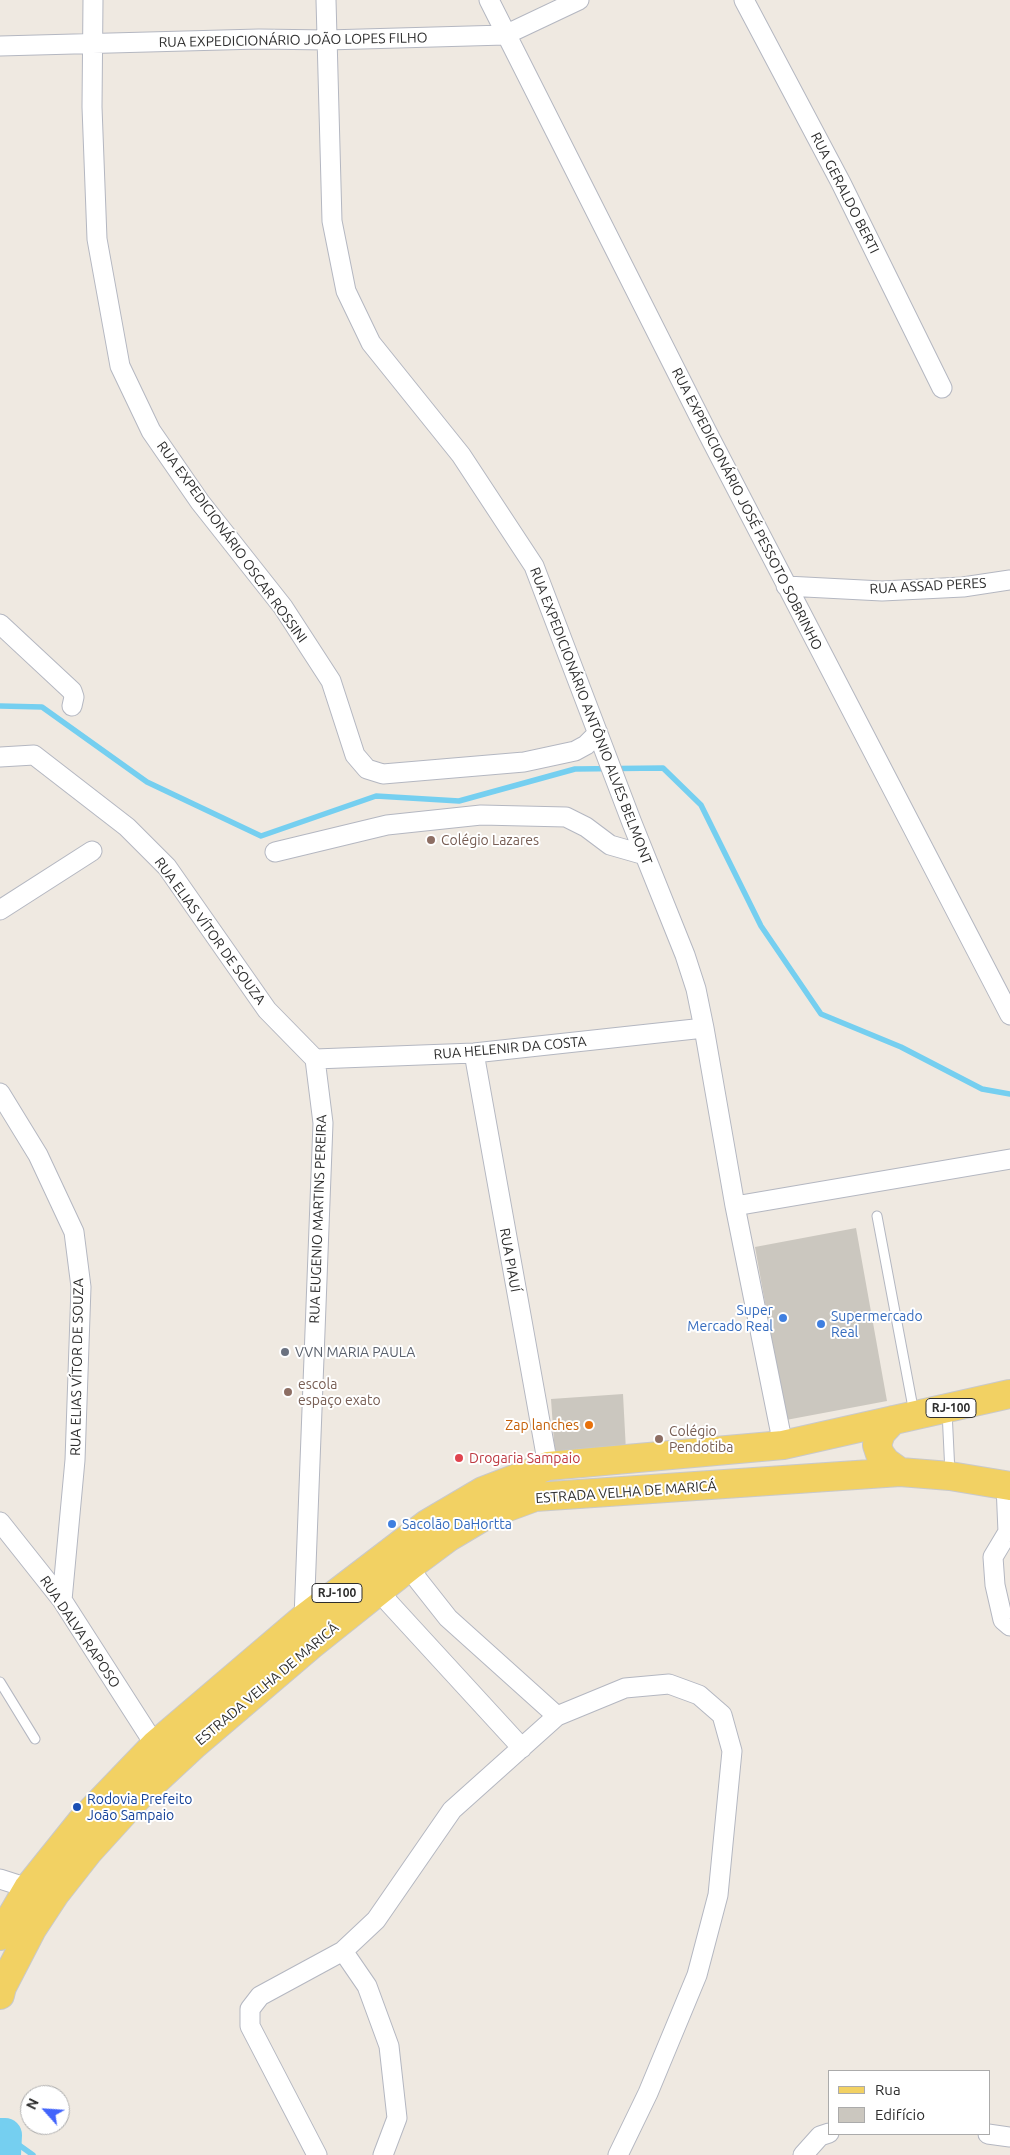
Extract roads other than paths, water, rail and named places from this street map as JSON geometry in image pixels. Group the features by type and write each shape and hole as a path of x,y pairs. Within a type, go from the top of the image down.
{"main road":[{"name":"ESTRADA VELHA DE MARICÁ","path":"0,1936 28,1888 81,1822 155,1745 304,1618 427,1524 483,1491 548,1466 783,1445 1010,1394"},
{"path":"900,1472 886,1462 880,1454 877,1445 881,1433 904,1418"},
{"name":"ESTRADA VELHA DE MARICÁ","path":"0,1996 2,1987 32,1929 55,1894 88,1852 138,1797 224,1719 311,1645 449,1537 486,1515 535,1497 900,1472 950,1476 1008,1486"}],"street":[{"name":"RUA EXPEDICIONÁRIO OSCAR ROSSINI","path":"93,0 92,107 97,239 120,366 151,431 200,502 283,607 331,680 355,755 367,768 383,774 524,762 575,751 600,737"},
{"name":"RUA EXPEDICIONÁRIO ANTÔNIO ALVES BELMONT","path":"326,0 332,221 346,291 371,343 461,455 534,566 632,824 685,956 696,989 704,1028 735,1206 783,1445"},
{"name":"RUA EXPEDICIONÁRIO JOSÉ PESSOTO SOBRINHO","path":"489,0 786,586 1010,1015"},
{"name":"RUA EXPEDICIONÁRIO JOÃO LOPES FILHO","path":"0,46 506,35 579,0"},
{"name":"RUA GERALDO BERTI","path":"744,0 842,183 942,388"},
{"name":"RUA ASSAD PERES","path":"786,586 882,591 962,587 1010,580"},
{"path":"0,624 72,691 74,697 72,706"},
{"name":"RUA ELIAS VÍTOR DE SOUZA","path":"0,756 34,755 127,827 167,867 267,1010 315,1060"},
{"path":"274,852 387,825 481,815 566,817 586,827 610,845 645,854"},
{"path":"0,910 92,851"},
{"name":"RUA HELENIR DA COSTA","path":"315,1060 474,1053 704,1028"},
{"name":"RUA PIAUÍ","path":"474,1053 548,1466"},
{"name":"RUA EUGENIO MARTINS PEREIRA","path":"304,1618 323,1123 315,1060"},
{"name":"RUA ELIAS VÍTOR DE SOUZA","path":"0,1093 38,1155 74,1232 81,1287 75,1460 62,1600"},
{"path":"735,1206 1010,1159"},
{"path":"1008,1486 1009,1532 993,1557 995,1585 1003,1620 1010,1626"},
{"name":"RUA DALVA RAPOSO","path":"0,1522 62,1600 155,1745"},
{"path":"410,1566 418,1580 448,1618 557,1716"},
{"path":"380,1590 389,1603 522,1748"},
{"path":"316,2155 250,2026 250,2009 260,1996 343,1951 376,1920 452,1810 557,1716 625,1688 669,1684 699,1694 722,1715 732,1751 718,1894 698,1975 648,2092 618,2155"},
{"path":"0,1879 28,1888"},
{"path":"343,1951 367,1986 389,2046 397,2118 383,2155"},
{"path":"803,2155 820,2136 828,2133"},
{"path":"990,2134 1010,2137"}],"lane":[{"path":"877,1216 904,1418"},
{"path":"947,1409 950,1476"},
{"path":"0,1682 35,1739"}],"waterway":[{"path":"0,706 42,707 147,782 261,836 376,796 459,801 575,769 663,768 701,805 761,926 821,1014 901,1047 982,1089 1010,1094"},
{"path":"0,2135 5,2135 4,2155"},
{"path":"5,2135 33,2155"}],"place":[{"name":"Colégio Lazares","path":"431,840"},
{"name":"Super Mercado Real","path":"783,1318"},
{"name":"Supermercado Real","path":"821,1324"},
{"name":"VVN MARIA PAULA","path":"285,1352"},
{"name":"escola espaço exato","path":"288,1392"},
{"name":"Zap lanches","path":"589,1425"},
{"name":"Colégio Pendotiba","path":"659,1439"},
{"name":"Drogaria Sampaio","path":"459,1458"},
{"name":"Sacolão DaHortta","path":"392,1524"},
{"name":"Rodovia Prefeito João Sampaio","path":"77,1807"}]}
